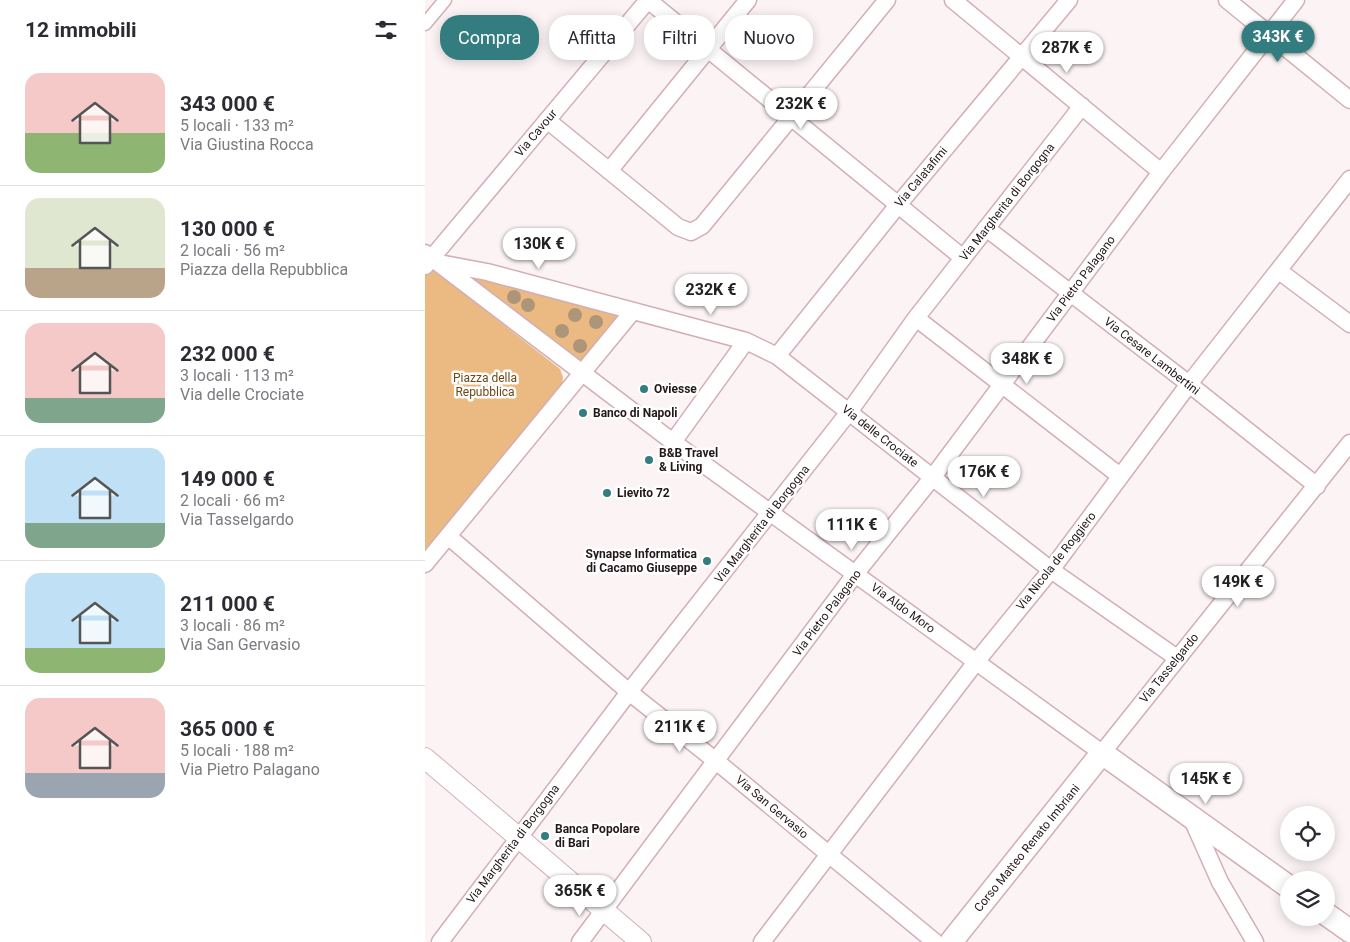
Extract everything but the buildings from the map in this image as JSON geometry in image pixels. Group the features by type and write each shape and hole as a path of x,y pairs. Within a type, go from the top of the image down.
{"main road":[{"path":"1102,753 1280,881"},
{"name":"Corso Matteo Renato Imbriani","path":"951,942 1102,753"},
{"path":"1335,920 1350,931"}],"street":[{"path":"425,24 445,0"},
{"path":"648,0 666,15"},
{"name":"Via Cavour","path":"430,260 648,0"},
{"path":"715,40 748,0"},
{"path":"547,120 678,228 691,232 702,226 887,0"},
{"path":"953,0 1161,172"},
{"name":"Via Calatafimi","path":"777,356 898,205 1069,0"},
{"path":"1227,0 1350,100"},
{"name":"Via Pietro Palagano","path":"580,942 857,573 932,478 1161,172 1296,0"},
{"path":"715,55 963,258"},
{"path":"609,171 699,60"},
{"name":"Via Margherita di Borgogna","path":"440,942 629,692 849,412 916,318 1083,106"},
{"name":"Via Nicola de Roggiero","path":"761,942 976,662 1051,570 1189,384 1350,180"},
{"name":"Via Cesare Lambertini","path":"986,228 1189,384 1317,486"},
{"path":"425,564 633,311 487,272 430,260"},
{"path":"430,260 583,374"},
{"path":"1279,271 1350,324"},
{"name":"Via delle Crociate","path":"633,311 746,341 777,356 1051,570 1177,658"},
{"path":"916,318 1120,476"},
{"path":"673,442 746,341"},
{"name":"Via Aldo Moro","path":"583,374 673,442 857,573 1102,753"},
{"name":"Via Tasselgardo","path":"1102,753 1350,443"},
{"name":"Via San Gervasio","path":"448,536 629,692 716,761 935,942"},
{"path":"425,758 641,942"},
{"path":"1191,817 1220,882 1255,942"}],"green space":[{"name":"Piazza della Repubblica","path":"425,263 560,369 563,377 562,386 425,552"},
{"path":"473,276 622,316 581,366 467,279"}],"place":[{"name":"Oviesse","path":"644,389"},
{"name":"Banco di Napoli","path":"583,413"},
{"name":"B&B Travel & Living","path":"649,460"},
{"name":"Lievito 72","path":"607,493"},
{"name":"Synapse Informatica di Cacamo Giuseppe","path":"707,561"},
{"name":"Banca Popolare di Bari","path":"545,836"}]}
